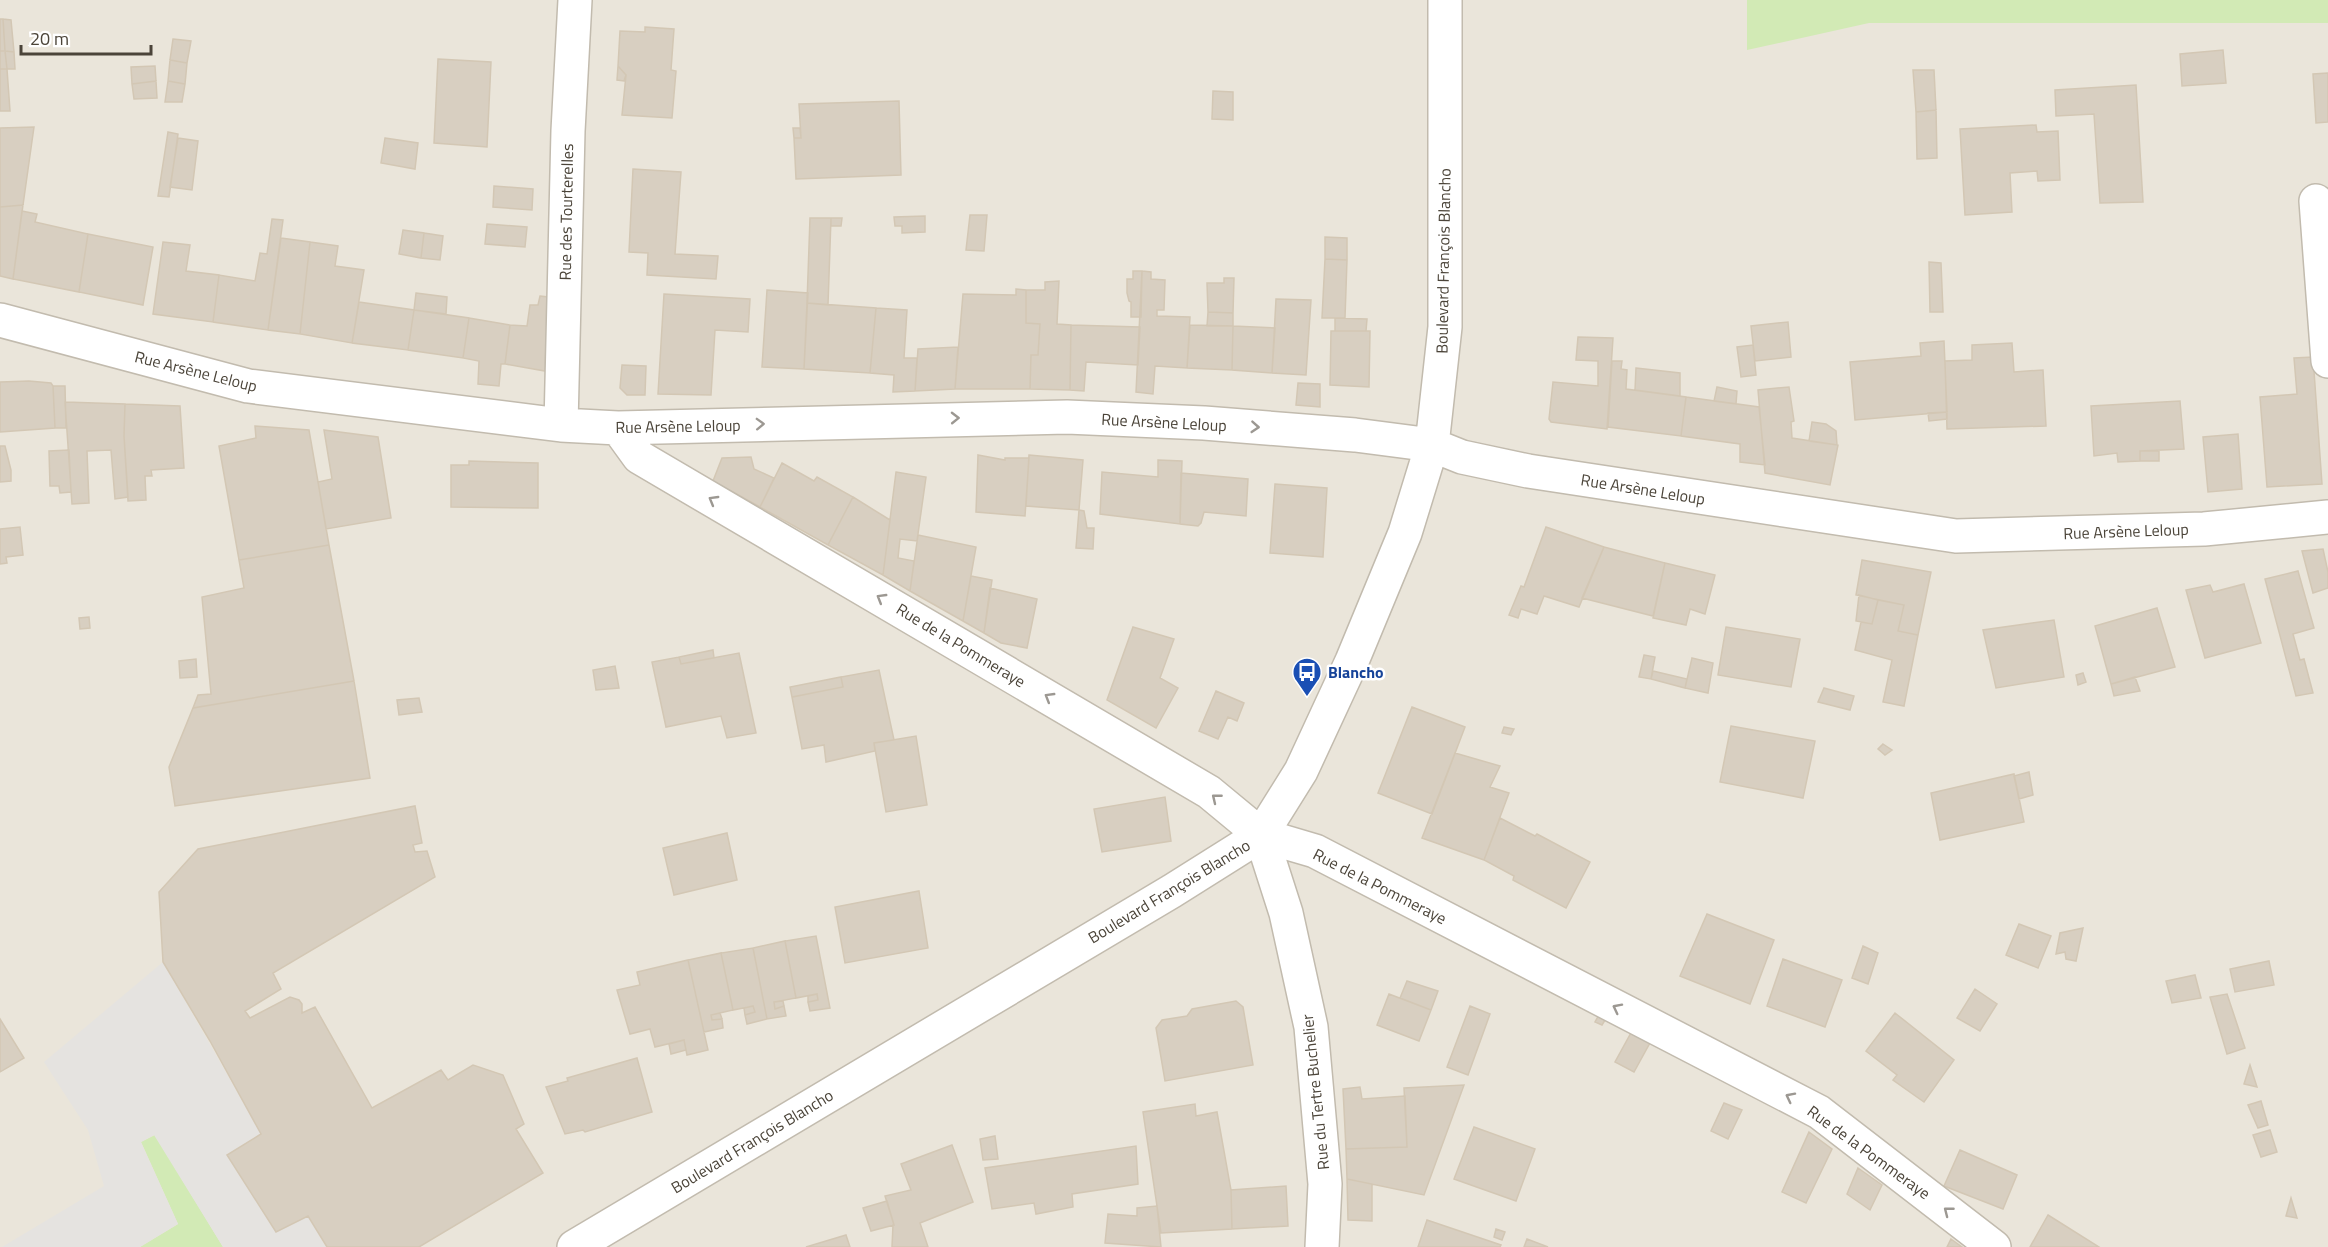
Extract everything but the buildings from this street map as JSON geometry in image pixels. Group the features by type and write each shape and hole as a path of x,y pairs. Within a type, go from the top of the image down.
{"street":[{"name":"Rue des Tourterelles","path":"561,425 568,131 575,0"},
{"name":"Boulevard François Blancho","path":"574,1247 1172,891 1261,835 1301,771 1374,611 1405,533 1432,445 1445,327 1445,0"},
{"path":"2316,201 2328,361"},
{"name":"Rue Arsène Leloup","path":"0,320 248,386 561,425 618,428 1067,417 1355,435 1432,445 1462,458 1528,471 1956,537 2204,529 2328,517"},
{"name":"Rue de la Pommeraye","path":"618,428 639,457 1209,792 1261,835 1315,851 1820,1112 1994,1247"},
{"name":"Rue du Tertre Buchelier","path":"1261,835 1286,913 1311,1027 1325,1184 1322,1247"}],"shaded area":[{"path":"0,0 2328,0 2328,1247 0,1247"},
{"path":"163,962 261,1134 227,1155 276,1232 308,1216 326,1247 223,1247 154,1135 141,1142 178,1224 140,1247 2,1247 104,1186 88,1130 44,1062"}],"green space":[{"path":"1747,0 2328,0 2328,23 1869,23 1747,50"},
{"path":"155,1135 223,1247 140,1247 178,1224 141,1142"}],"place":[{"name":"Blancho","path":"1307,698"}]}
